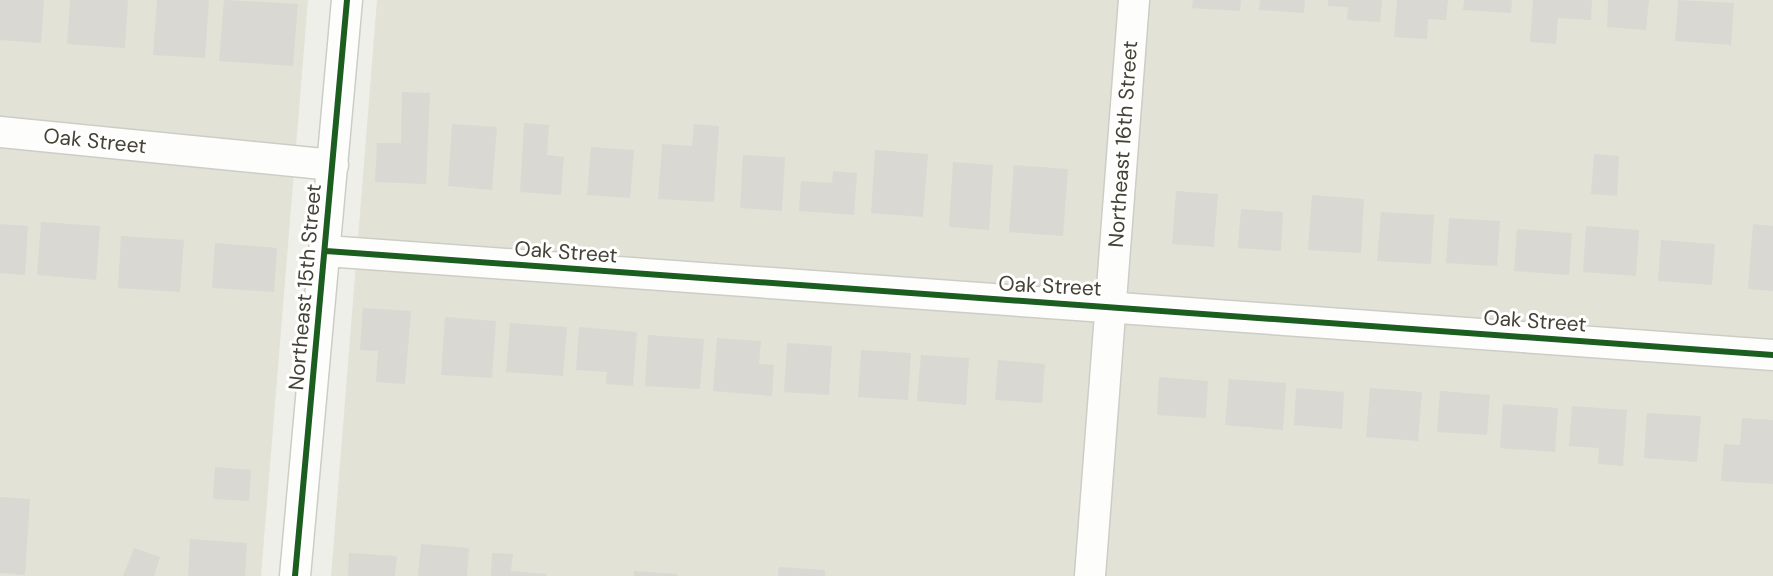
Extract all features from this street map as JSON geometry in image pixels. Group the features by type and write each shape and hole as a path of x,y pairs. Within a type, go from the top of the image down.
{"street":[{"name":"Northeast 15th Street","path":"295,576 347,0"},
{"name":"Northeast 16th Street","path":"1090,576 1134,0"},
{"name":"Oak Street","path":"0,132 333,165"},
{"name":"Oak Street","path":"326,251 1773,355"}],"shaded area":[{"path":"0,0 308,0 261,576 0,576"},
{"path":"377,0 1773,0 1773,576 331,576"}],"building":[{"path":"0,0 44,0 41,43 0,40"},
{"path":"70,0 128,0 125,48 67,44"},
{"path":"157,0 209,0 205,58 153,55"},
{"path":"224,0 298,4 293,66 219,61"},
{"path":"1193,0 1241,0 1240,11 1192,8"},
{"path":"1260,0 1305,0 1304,13 1259,10"},
{"path":"1328,0 1382,0 1380,22 1347,20 1348,7 1328,6"},
{"path":"1397,0 1448,0 1446,20 1428,19 1427,39 1394,37"},
{"path":"1464,0 1512,0 1511,13 1463,10"},
{"path":"1533,0 1592,0 1591,20 1558,18 1556,44 1530,42"},
{"path":"1608,0 1649,0 1646,30 1607,27"},
{"path":"1678,0 1734,3 1731,45 1675,41"},
{"path":"402,92 430,93 426,184 375,182 377,143 401,143"},
{"path":"524,123 549,125 547,155 564,157 561,195 520,192"},
{"path":"452,124 497,127 492,190 448,186"},
{"path":"694,124 719,126 714,202 658,199 662,144 692,146"},
{"path":"591,147 634,150 630,198 587,195"},
{"path":"875,150 928,154 923,217 871,213"},
{"path":"1594,154 1619,156 1617,196 1591,194"},
{"path":"743,155 785,157 782,211 740,208"},
{"path":"953,162 993,165 989,230 949,227"},
{"path":"1014,165 1068,169 1063,236 1009,232"},
{"path":"833,171 857,173 854,215 799,211 801,181 832,183"},
{"path":"1176,191 1218,194 1214,247 1172,244"},
{"path":"1312,195 1364,199 1361,253 1308,250"},
{"path":"1241,209 1283,212 1281,251 1238,248"},
{"path":"1381,212 1434,215 1431,264 1377,261"},
{"path":"1449,218 1500,221 1497,266 1446,263"},
{"path":"41,222 100,226 96,280 37,275"},
{"path":"0,224 28,226 25,275 0,273"},
{"path":"1753,224 1773,226 1773,291 1748,289"},
{"path":"1586,226 1639,230 1636,276 1583,272"},
{"path":"1517,229 1572,233 1569,275 1514,271"},
{"path":"121,236 184,240 180,292 118,288"},
{"path":"1661,240 1715,244 1712,285 1658,281"},
{"path":"215,243 277,248 274,292 212,288"},
{"path":"363,308 411,311 405,384 376,382 378,351 360,350"},
{"path":"445,317 496,321 492,378 441,375"},
{"path":"510,323 567,327 563,376 506,372"},
{"path":"579,327 637,332 633,386 606,384 607,372 576,370"},
{"path":"648,335 704,339 700,389 645,386"},
{"path":"717,338 761,341 759,364 774,365 772,396 713,391"},
{"path":"787,343 832,346 829,395 784,392"},
{"path":"861,350 911,353 908,400 858,397"},
{"path":"921,355 969,358 966,405 917,401"},
{"path":"998,360 1045,364 1042,403 995,400"},
{"path":"1159,377 1208,381 1206,418 1157,415"},
{"path":"1229,379 1286,383 1283,430 1225,425"},
{"path":"1296,388 1344,392 1342,429 1294,425"},
{"path":"1370,388 1422,392 1418,441 1366,437"},
{"path":"1440,391 1490,395 1487,435 1437,432"},
{"path":"1503,404 1558,408 1555,452 1500,448"},
{"path":"1572,406 1627,410 1623,466 1598,464 1599,448 1569,446"},
{"path":"1647,413 1701,416 1697,462 1644,458"},
{"path":"1742,418 1773,420 1773,484 1721,481 1724,444 1740,445"},
{"path":"215,467 251,470 249,501 213,499"},
{"path":"0,497 30,499 25,575 0,573"},
{"path":"190,539 247,543 245,576 188,576"},
{"path":"421,544 469,548 467,576 418,576"},
{"path":"134,548 160,557 154,576 123,576"},
{"path":"349,553 397,556 395,576 348,576"},
{"path":"492,553 513,554 511,571 546,574 546,576 491,576"},
{"path":"779,567 825,570 825,576 778,576"},
{"path":"634,571 677,574 677,576 634,576"}],"cycle path":[{"path":"295,576 347,0"},
{"path":"326,251 1773,355"}]}
